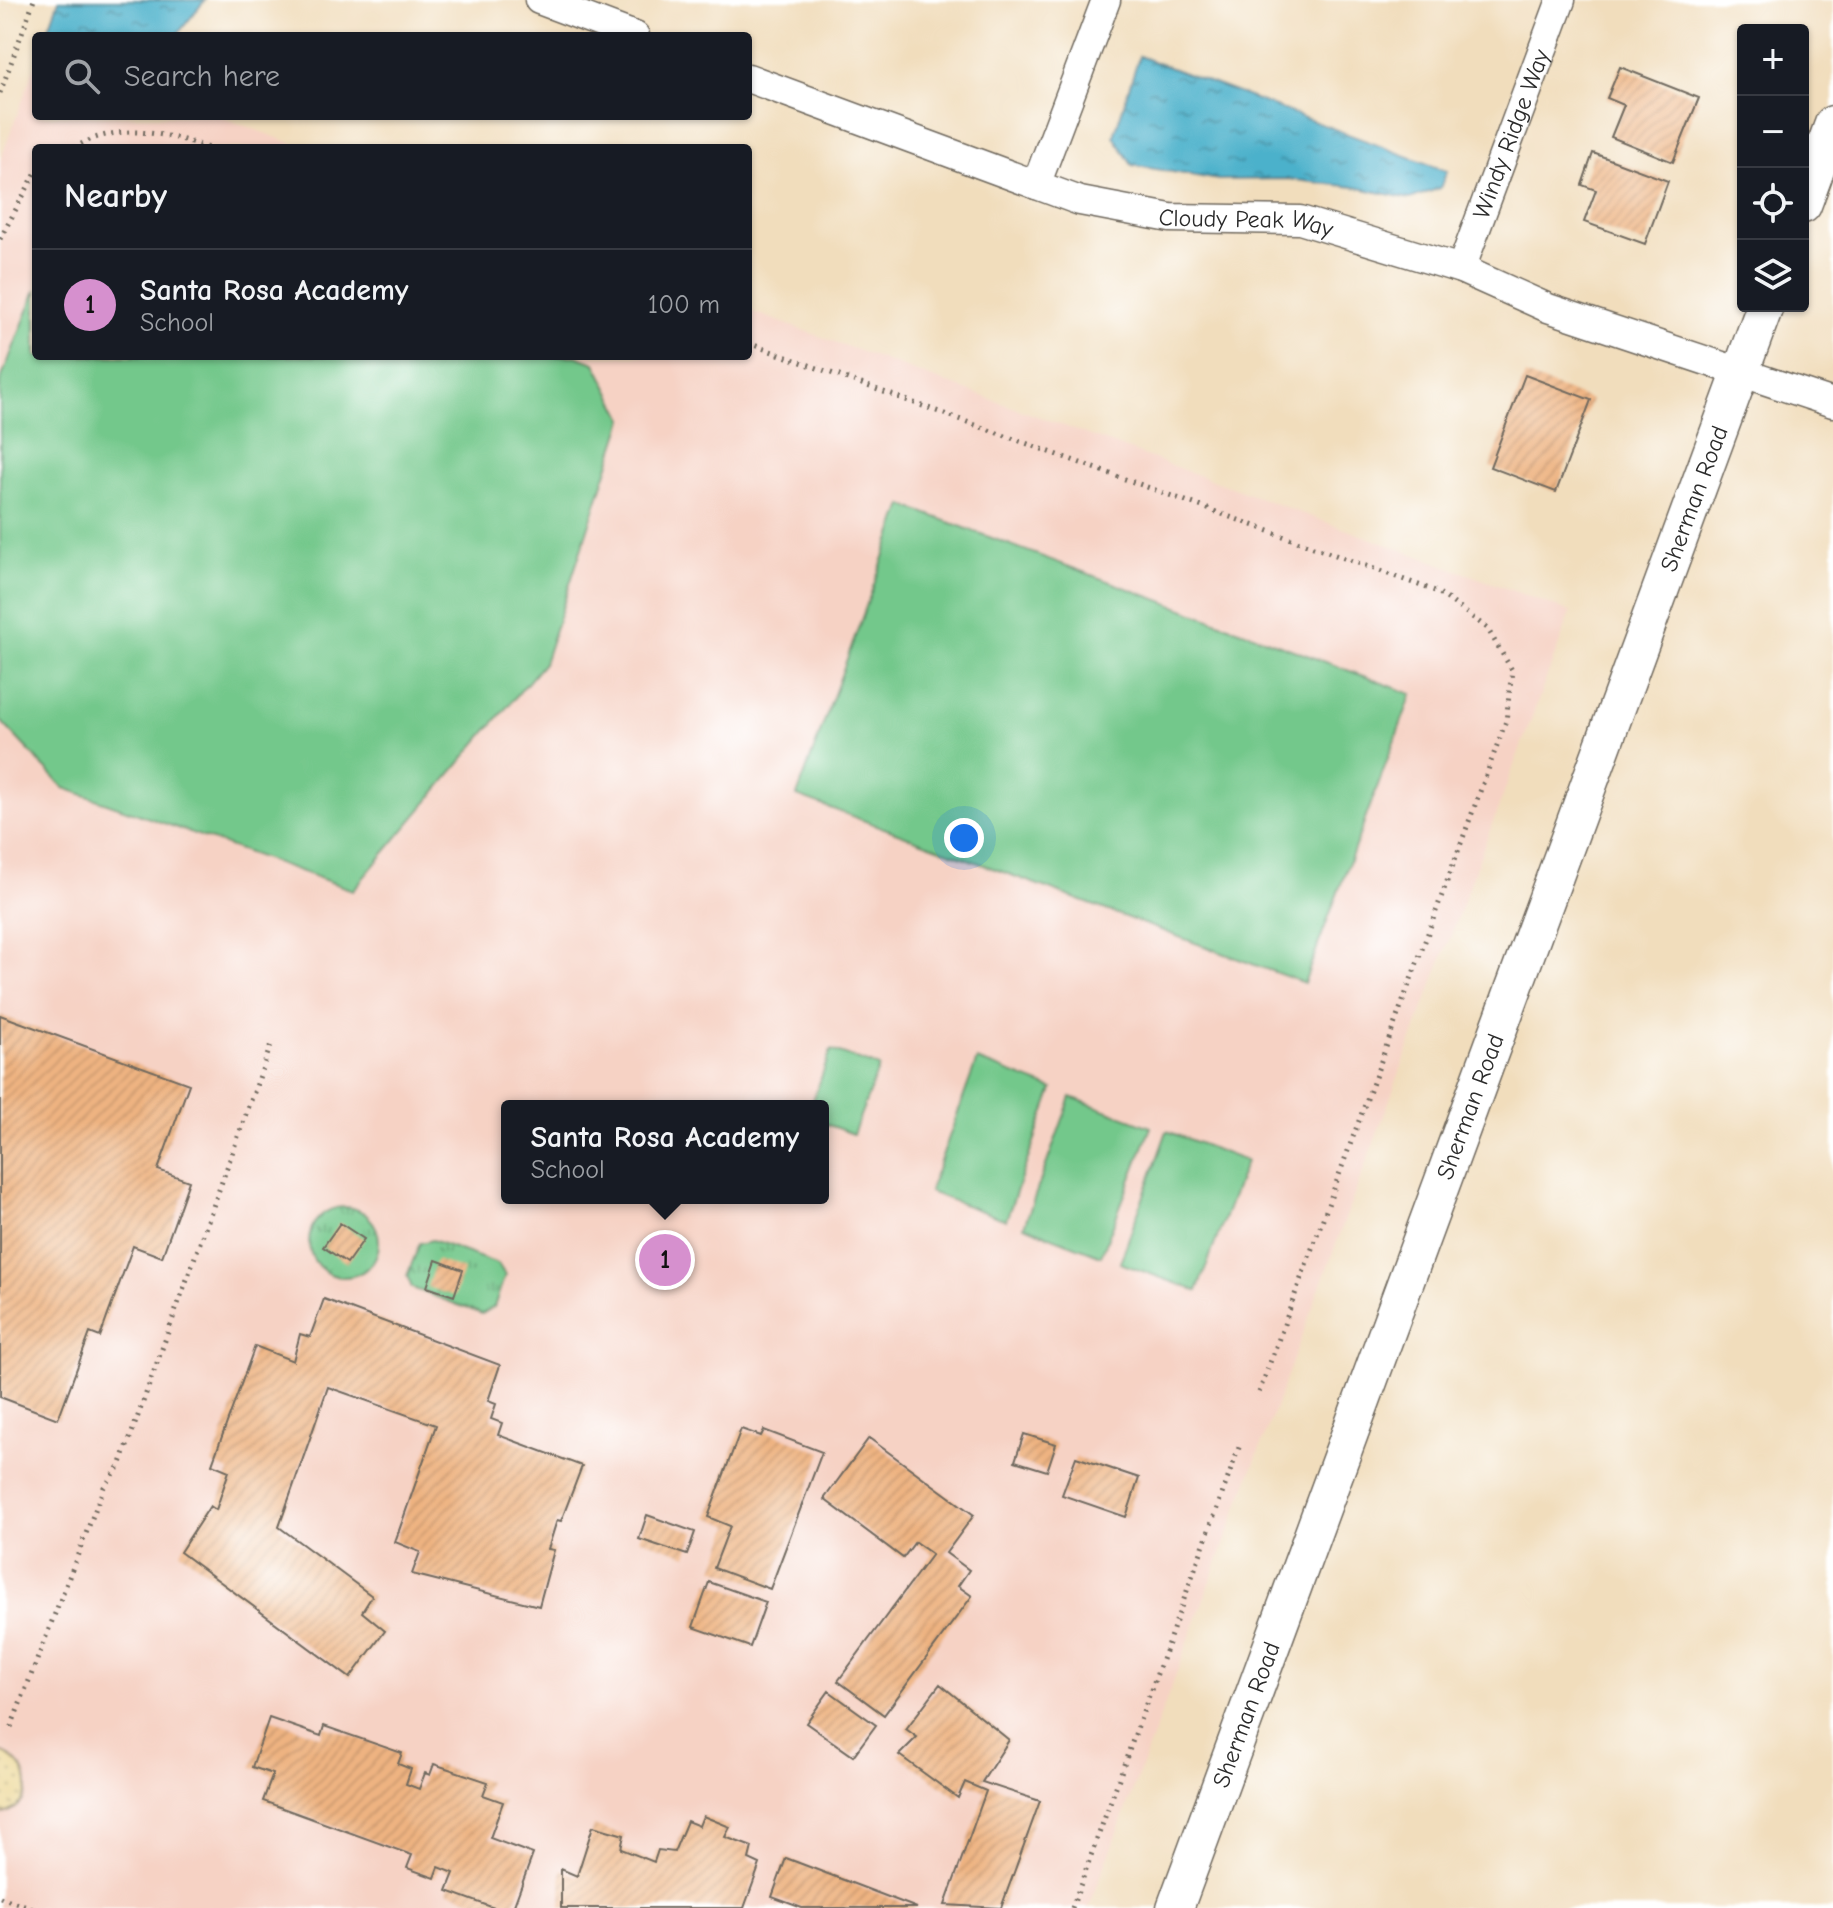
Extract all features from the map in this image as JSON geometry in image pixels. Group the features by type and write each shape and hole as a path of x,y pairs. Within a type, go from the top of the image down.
{"street":[{"path":"539,0 624,32"},
{"path":"1036,185 1106,0"},
{"name":"Windy Ridge Way","path":"1461,269 1561,0"},
{"name":"Cloudy Peak Way","path":"752,79 1080,201 1170,218 1300,220 1461,269 1548,308 1679,355 1833,403"},
{"path":"1809,189 1833,124"},
{"name":"Sherman Road","path":"1175,1908 1763,312"}],"path":[{"path":"0,93 34,0"},
{"path":"81,144 94,136 142,130 176,136 198,144"},
{"path":"0,239 32,179"},
{"path":"752,344 1438,592 1487,628 1512,670 1506,721 1257,1398"},
{"path":"11,1727 104,1487 120,1466 272,1042"},
{"path":"1072,1908 1241,1442"},
{"path":"0,1897 33,1908"}],"shaded area":[{"path":"32,74 32,120 229,120 294,144 32,144 32,360 752,360 752,311 1571,612 1089,1908 0,1908 0,161"}],"green space":[{"path":"32,300 32,360 587,360 595,363 624,419 544,663 353,890 64,788 0,720 0,382"},
{"path":"903,505 1412,694 1304,983 797,796"},
{"path":"831,1050 879,1067 853,1134 829,1125 829,1100 813,1100"},
{"path":"977,1060 1053,1089 1006,1220 929,1192"},
{"path":"1071,1097 1151,1127 1101,1256 1024,1226"},
{"path":"1167,1131 1246,1161 1197,1291 1120,1263"},
{"path":"344,1207 369,1217 379,1242 369,1267 344,1277 319,1267 309,1242 319,1217"},
{"path":"432,1240 498,1264 505,1275 494,1307 482,1314 412,1288 407,1276 420,1243"}],"sand":[{"path":"0,1752 20,1765 27,1784 21,1803 0,1815"}],"water":[{"path":"59,0 205,0 179,32 47,32"},
{"path":"1139,56 1447,171 1440,188 1410,199 1354,187 1287,179 1219,180 1132,165 1114,136"}],"building":[{"path":"1620,67 1699,98 1673,162 1611,137 1624,105 1607,98"},
{"path":"1593,153 1668,181 1645,244 1584,222 1596,190 1582,185"},
{"path":"1525,375 1591,400 1556,492 1490,467"},
{"path":"0,1015 189,1084 158,1170 189,1181 162,1257 133,1246 100,1337 90,1333 58,1419 0,1397"},
{"path":"340,1223 364,1239 347,1263 323,1247"},
{"path":"436,1260 463,1270 454,1296 427,1287"},
{"path":"324,1299 500,1365 488,1401 496,1404 491,1419 502,1423 498,1435 582,1466 561,1521 557,1520 548,1549 554,1550 539,1606 412,1574 420,1552 395,1542 436,1425 328,1387 279,1527 372,1596 362,1612 385,1631 350,1678 180,1552 210,1506 216,1510 229,1471 212,1464 255,1346 293,1361 300,1334 310,1337"},
{"path":"741,1429 761,1436 764,1430 822,1452 770,1589 714,1568 730,1526 708,1517"},
{"path":"1024,1434 1056,1444 1047,1471 1015,1461"},
{"path":"869,1438 974,1515 946,1553 969,1570 958,1586 972,1596 884,1715 838,1681 932,1554 915,1542 903,1558 824,1499"},
{"path":"1076,1457 1139,1478 1126,1517 1062,1495"},
{"path":"647,1515 695,1532 687,1555 639,1539"},
{"path":"709,1582 766,1602 750,1647 693,1627"},
{"path":"940,1684 1009,1740 982,1782 1040,1801 1001,1908 945,1905 986,1791 965,1782 958,1798 899,1755 917,1737 906,1729"},
{"path":"829,1691 876,1725 853,1756 806,1723"},
{"path":"269,1718 321,1736 324,1726 402,1753 398,1764 411,1769 406,1784 419,1789 425,1773 430,1775 434,1764 488,1782 483,1795 503,1802 490,1838 533,1854 513,1908 494,1908 447,1891 454,1873 439,1867 435,1878 407,1868 412,1855 263,1801 273,1774 252,1767"},
{"path":"703,1816 730,1827 725,1837 752,1847 749,1859 760,1864 744,1908 561,1908 561,1869 577,1876 593,1826 624,1835 621,1849 654,1862 658,1850 674,1852 687,1821 699,1826"},
{"path":"786,1858 917,1908 802,1908 772,1897"}],"place":[{"name":"Santa Rosa Academy","path":"665,1260"}]}
